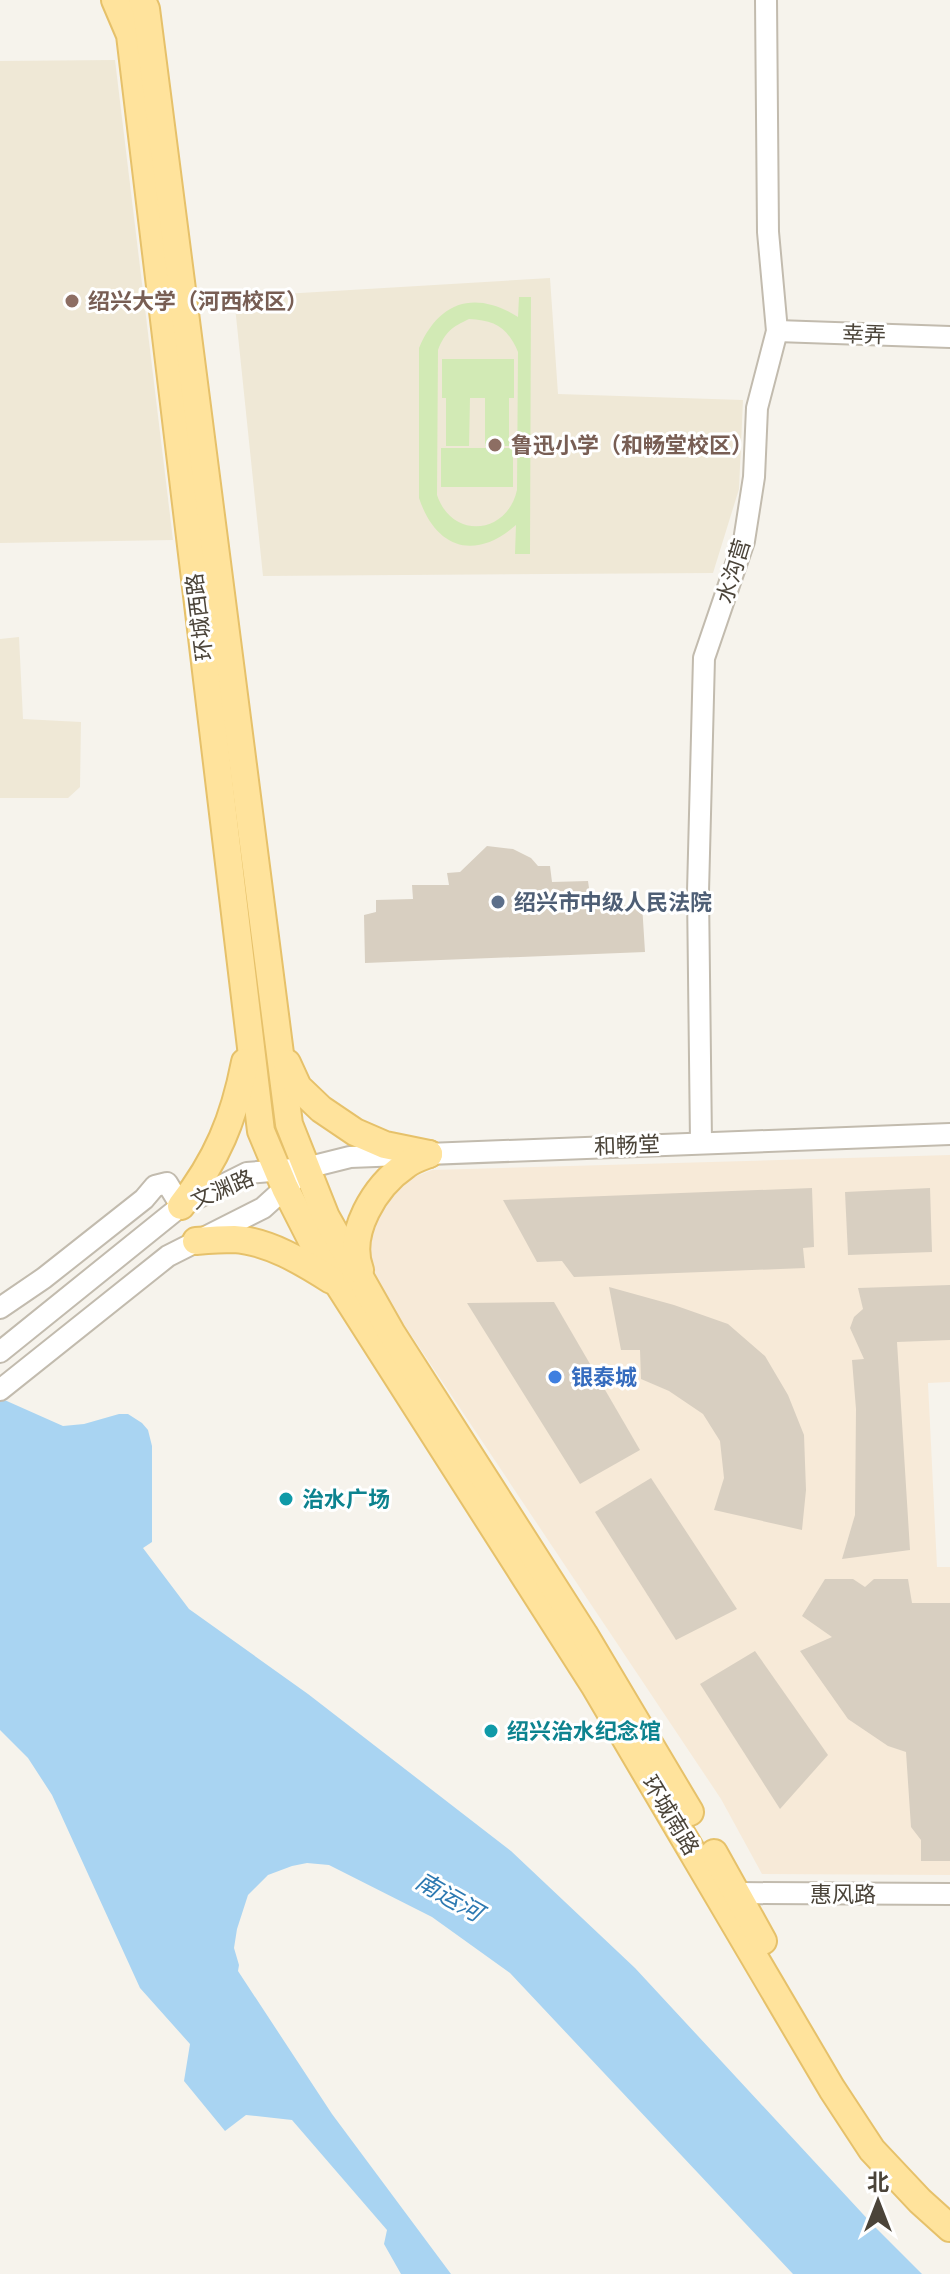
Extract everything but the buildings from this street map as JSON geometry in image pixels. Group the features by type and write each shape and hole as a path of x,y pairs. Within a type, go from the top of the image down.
{"main road":[{"name":"环城西路","path":"115,0 130,35 261,1131 282,1179 315,1222"},
{"name":"环城西路","path":"142,0 146,9 289,1124 306,1168 315,1222"},
{"path":"275,1020 285,1059 298,1087 321,1109 355,1132 385,1145 429,1154"},
{"path":"181,1206 202,1178 226,1135 241,1087 248,1023"},
{"path":"369,1292 357,1261 363,1217 381,1189 397,1173 429,1154"},
{"name":"环城南路","path":"315,1222 369,1292 391,1332 598,1657 737,1893 800,2009 891,2147 950,2207"},
{"name":"环城南路","path":"315,1222 337,1283 594,1685 832,2089 872,2150 950,2228"},
{"path":"196,1241 236,1239 269,1248 303,1262 337,1283"}],"street":[{"name":"水沟营","path":"701,1142 698,892 704,658 744,541 754,477 757,408 777,331 768,232 766,0"},
{"name":"幸弄","path":"777,331 950,337"},
{"name":"和畅堂","path":"306,1168 350,1157 950,1134"},
{"name":"文渊路","path":"0,1390 168,1256 263,1208 282,1179 306,1168"},
{"name":"文渊路","path":"0,1352 181,1206 247,1173 282,1179"},
{"path":"0,1308 144,1199 155,1186 167,1183 181,1206"},
{"name":"惠风路","path":"737,1893 950,1894"}],"shaded area":[{"name":"绍兴大学（河西校区）","path":"115,60 173,540 0,543 0,61"},
{"name":"鲁迅小学（和畅堂校区）","path":"550,278 558,394 743,400 739,489 713,573 263,576 234,297"},
{"path":"19,637 23,719 81,722 80,787 68,798 0,798 0,639"},
{"path":"950,1155 950,1382 928,1383 937,1567 950,1567 950,1875 762,1874 721,1799 381,1290 363,1247 376,1211 394,1185 432,1170"}],"green space":[{"path":"519,297 531,297 530,554 515,554 516,525 501,536 472,546 446,538 426,515 419,498 419,348 427,332 448,310 460,305 487,304 518,317","holes":["469,319 500,327 518,352 517,490 502,516 479,526 454,520 444,510 437,495 438,350 446,334"]},
{"path":"442,359 514,359 514,398 509,398 509,446 485,446 485,398 470,398 469,446 446,446"},
{"path":"441,448 513,448 513,487 441,487"}],"water":[{"name":"南运河","path":"0,1398 63,1426 84,1424 119,1414 128,1414 142,1423 148,1430 152,1446 152,1542 143,1548 189,1609 308,1694 511,1851 635,1968 922,2274 793,2274 510,1973 432,1917 329,1865 307,1863 292,1866 268,1875 248,1895 234,1948 238,1971 332,2114 451,2274 401,2274 384,2244 387,2230 292,2120 246,2115 225,2131 184,2081 190,2044 140,1988 52,1795 28,1758 0,1730"}],"place":[{"name":"绍兴大学（河西校区）","path":"72,301"},
{"name":"鲁迅小学（和畅堂校区）","path":"495,445"},
{"name":"绍兴市中级人民法院","path":"498,902"},
{"name":"银泰城","path":"555,1377"},
{"name":"治水广场","path":"286,1499"},
{"name":"绍兴治水纪念馆","path":"491,1731"}]}
